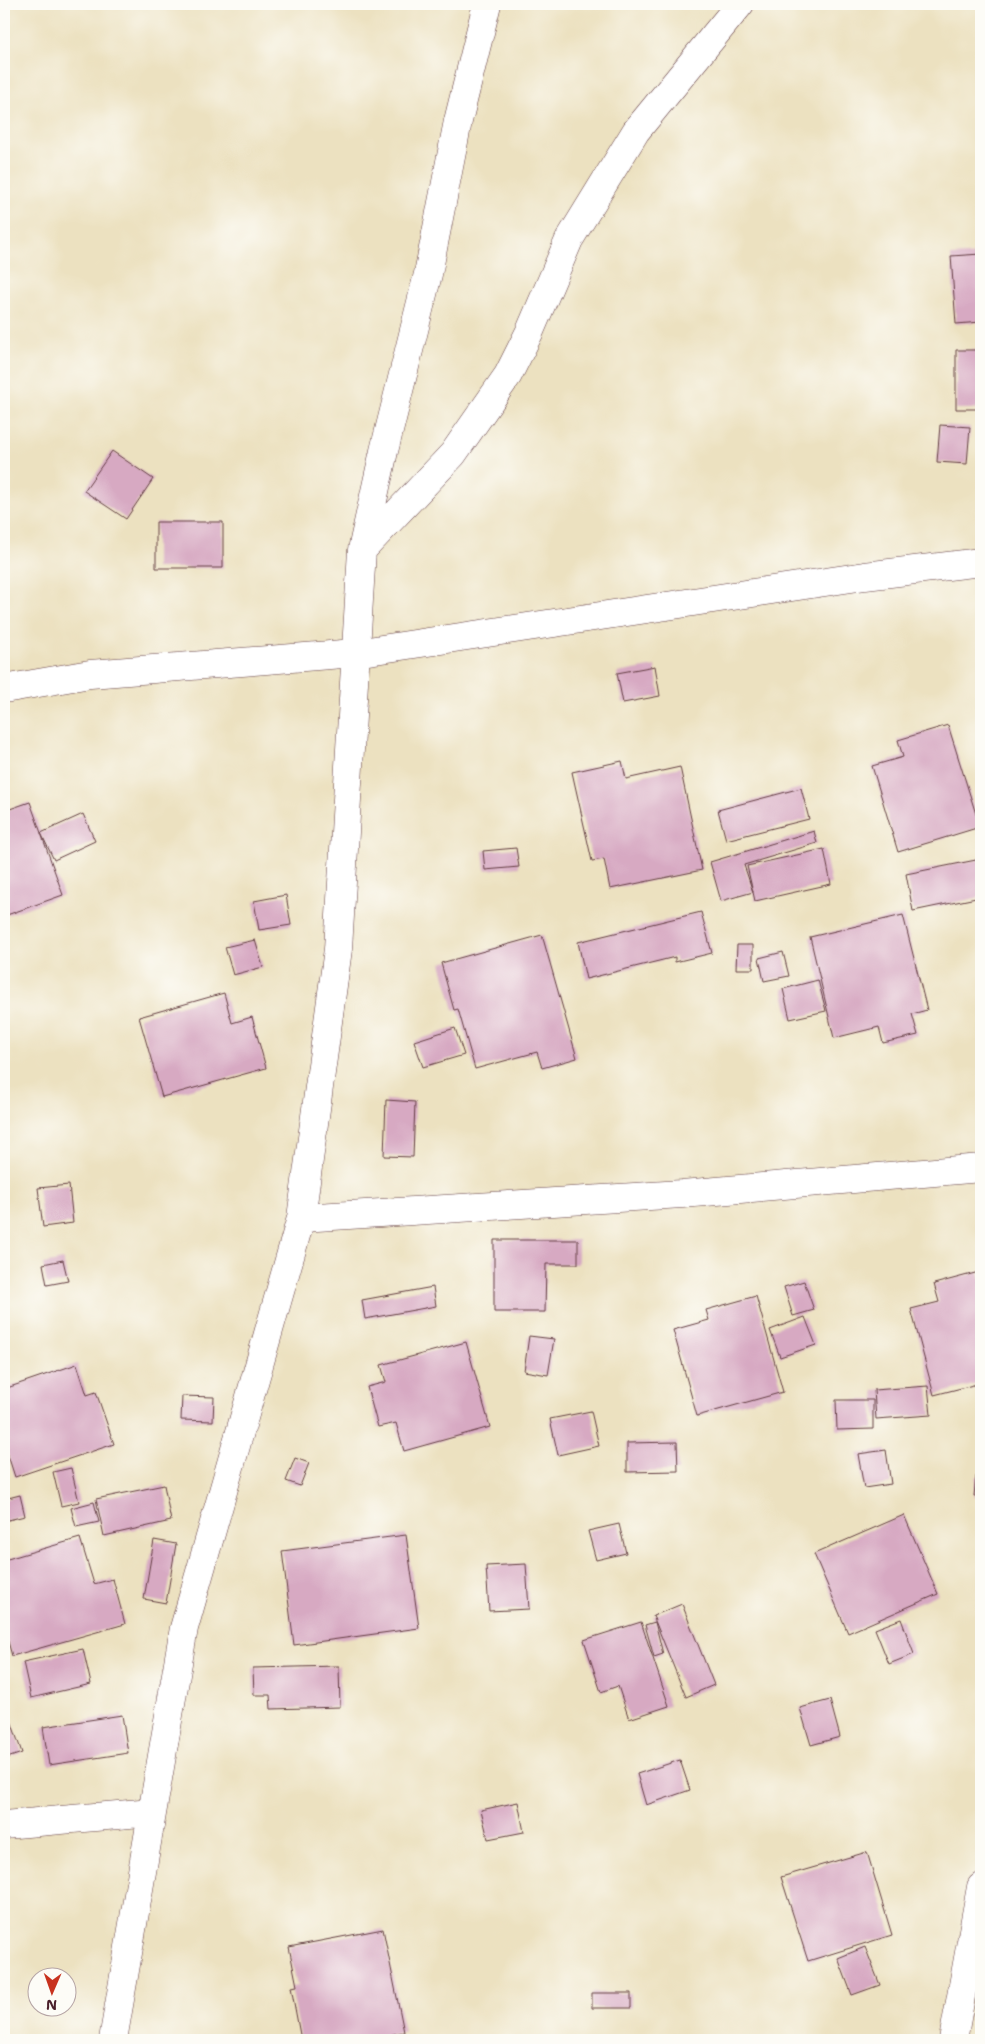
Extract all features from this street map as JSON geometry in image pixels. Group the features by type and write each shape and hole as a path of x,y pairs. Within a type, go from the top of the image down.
{"street":[{"path":"113,2040 184,1628 301,1218 338,949 362,550 384,451 428,274 458,121 487,4"},
{"path":"362,550 453,454 508,375 530,330 569,240 631,139 740,4"},
{"path":"4,689 90,674 289,657 355,654 865,576 981,562"},
{"path":"301,1218 682,1194 981,1168"},
{"path":"4,1825 152,1812"},
{"path":"953,2040 981,1887"}],"building":[{"path":"981,254 981,322 956,324 951,256"},
{"path":"956,350 981,350 981,409 956,409"},
{"path":"940,425 970,427 967,464 937,462"},
{"path":"112,451 153,479 126,519 84,491"},
{"path":"156,522 223,522 223,568 156,568"},
{"path":"655,666 660,696 623,703 617,673"},
{"path":"948,725 980,827 898,852 872,766 903,757 898,740"},
{"path":"622,761 626,779 680,767 702,870 610,889 604,859 592,861 572,772"},
{"path":"801,788 809,819 726,840 718,810"},
{"path":"30,802 63,895 4,916 4,811"},
{"path":"83,814 95,841 54,860 41,833"},
{"path":"814,831 817,843 744,865 753,892 721,901 710,862"},
{"path":"516,848 519,867 485,870 483,851"},
{"path":"824,849 831,884 755,901 747,866"},
{"path":"981,859 981,897 913,911 906,874"},
{"path":"286,895 291,925 259,930 254,901"},
{"path":"701,912 712,953 675,962 675,957 586,979 578,942"},
{"path":"903,915 927,1010 912,1014 918,1035 883,1043 879,1027 834,1038 810,937"},
{"path":"542,935 577,1058 542,1068 537,1052 475,1069 458,1009 454,1010 441,963"},
{"path":"255,940 263,967 233,975 225,947"},
{"path":"737,945 753,945 753,969 736,969"},
{"path":"783,952 789,976 764,981 759,958"},
{"path":"818,980 826,1011 790,1019 783,989"},
{"path":"224,993 232,1023 252,1017 266,1068 162,1097 139,1017"},
{"path":"455,1028 464,1055 423,1067 414,1041"},
{"path":"386,1100 415,1102 413,1157 384,1156"},
{"path":"69,1185 73,1223 43,1227 38,1188"},
{"path":"494,1240 578,1240 578,1264 546,1264 545,1312 494,1312"},
{"path":"63,1260 68,1281 47,1285 43,1264"},
{"path":"979,1272 981,1281 981,1383 934,1395 911,1309 939,1302 934,1284"},
{"path":"804,1281 814,1310 793,1316 784,1287"},
{"path":"433,1287 436,1306 365,1319 362,1300"},
{"path":"756,1296 783,1392 697,1416 673,1330 709,1320 706,1310"},
{"path":"805,1317 816,1345 780,1357 770,1330"},
{"path":"529,1336 554,1339 548,1375 524,1371"},
{"path":"466,1342 490,1427 404,1451 396,1423 378,1427 367,1387 386,1382 381,1365"},
{"path":"77,1364 87,1395 96,1392 114,1444 15,1477 4,1443 4,1389"},
{"path":"928,1386 931,1415 876,1419 874,1390"},
{"path":"182,1396 214,1397 213,1421 181,1420"},
{"path":"836,1400 873,1400 873,1429 837,1430"},
{"path":"591,1411 599,1446 558,1455 550,1419"},
{"path":"677,1442 678,1471 627,1472 627,1443"},
{"path":"886,1450 891,1484 864,1488 858,1454"},
{"path":"295,1458 309,1463 300,1486 286,1481"},
{"path":"71,1468 79,1502 61,1506 53,1472"},
{"path":"976,1476 981,1477 981,1496 974,1496"},
{"path":"164,1485 171,1521 104,1536 96,1499"},
{"path":"20,1495 25,1516 4,1521 4,1499"},
{"path":"94,1502 99,1522 76,1527 71,1508"},
{"path":"904,1515 938,1594 848,1633 814,1554"},
{"path":"619,1524 626,1553 596,1560 588,1531"},
{"path":"406,1535 419,1628 294,1645 282,1551"},
{"path":"80,1538 94,1584 113,1579 125,1624 12,1656 4,1627 4,1560"},
{"path":"154,1540 176,1544 166,1603 144,1599"},
{"path":"526,1564 529,1609 489,1611 486,1566"},
{"path":"682,1604 714,1685 686,1697 653,1616"},
{"path":"901,1619 914,1654 889,1664 875,1629"},
{"path":"641,1622 669,1706 629,1719 618,1686 601,1692 584,1640"},
{"path":"655,1622 663,1654 654,1657 645,1625"},
{"path":"83,1649 91,1684 31,1698 23,1662"},
{"path":"339,1666 340,1707 271,1709 270,1695 254,1695 253,1668"},
{"path":"830,1700 840,1737 811,1745 800,1708"},
{"path":"9,1715 22,1753 4,1759 4,1716"},
{"path":"122,1715 128,1753 49,1765 43,1727"},
{"path":"680,1760 690,1790 646,1805 637,1774"},
{"path":"518,1802 524,1832 488,1839 481,1810"},
{"path":"867,1852 892,1935 808,1961 781,1877"},
{"path":"383,1929 404,2032 364,2040 301,2040 291,1987 297,1986 289,1947"},
{"path":"865,1947 880,1985 852,1995 838,1958"},
{"path":"592,1993 631,1993 631,2008 592,2008"}]}
